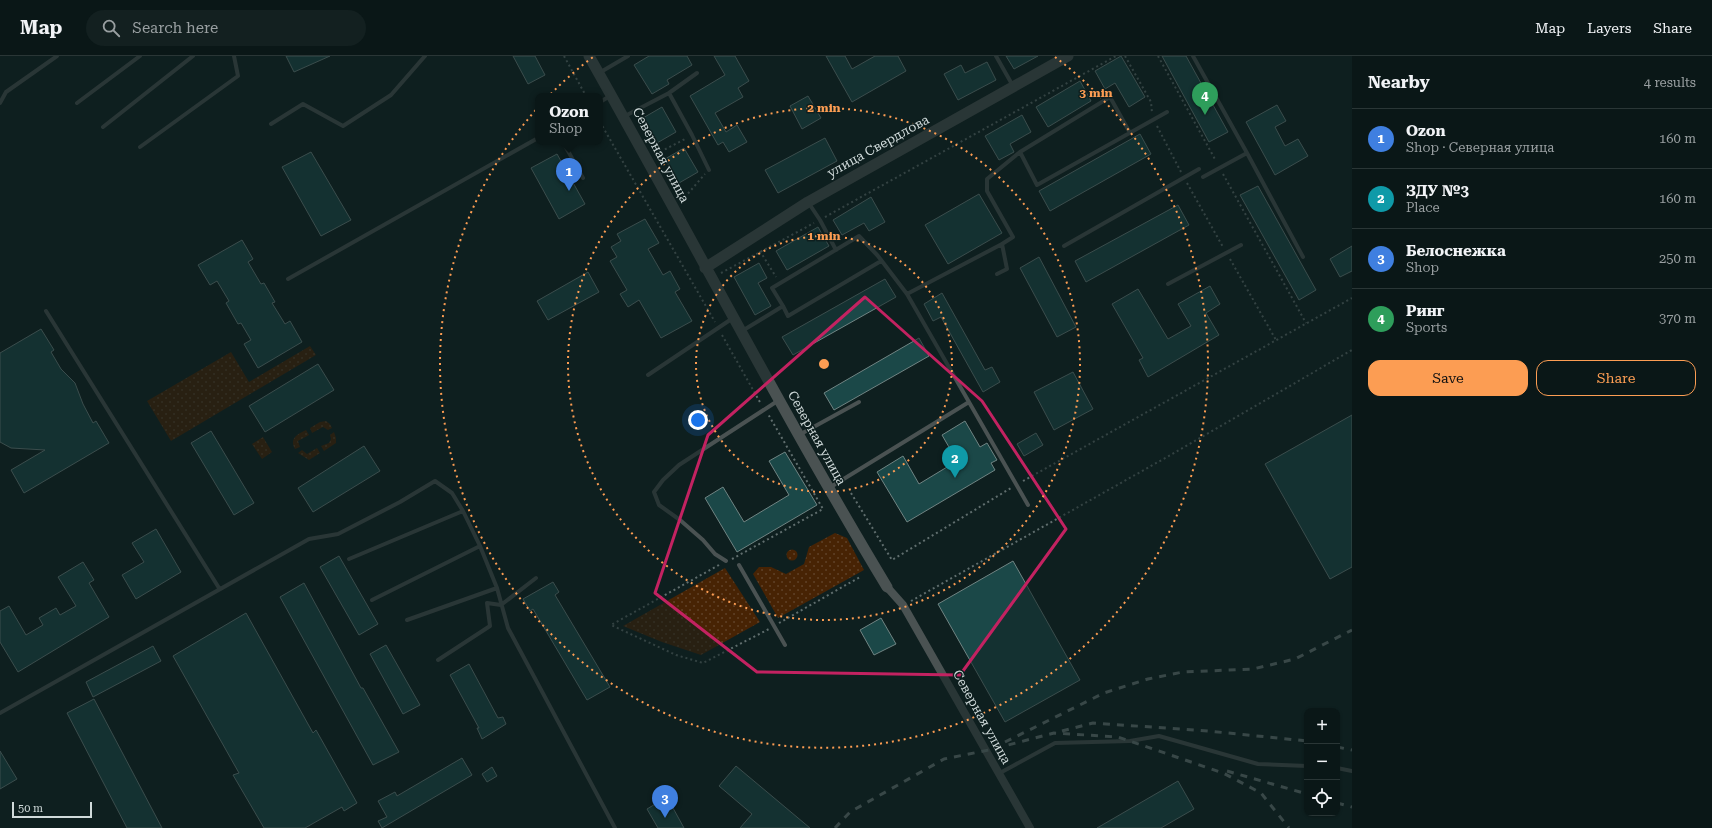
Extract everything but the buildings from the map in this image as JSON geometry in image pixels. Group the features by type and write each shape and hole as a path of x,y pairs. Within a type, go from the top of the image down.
{"street":[{"name":"Северная улица","path":"589,56 710,266 734,318 829,488 887,587 903,605 1030,828"},
{"name":"улица Свердлова","path":"710,266 808,202 1068,56"}],"lane":[{"path":"0,103 6,92 57,56"},
{"path":"77,103 140,56"},
{"path":"103,127 193,56"},
{"path":"140,148 238,76 234,56"},
{"path":"271,124 303,104 343,126 391,95 425,56"},
{"path":"599,73 628,56"},
{"path":"996,56 1014,87"},
{"path":"1193,56 1303,257"},
{"path":"625,117 669,92 697,73"},
{"path":"669,92 709,170"},
{"path":"603,100 612,94"},
{"path":"907,294 1013,237 987,191 987,179 1020,152 1110,97 1130,133"},
{"path":"1020,152 1037,184 1167,112"},
{"path":"288,279 535,140"},
{"path":"565,145 583,178"},
{"path":"1203,177 1247,153"},
{"path":"1064,246 1198,169"},
{"path":"808,202 820,220 836,250"},
{"path":"881,261 788,316 772,288 859,236 881,261 907,294 1028,505"},
{"path":"997,274 1007,268 1002,244"},
{"path":"1168,284 1241,245"},
{"path":"741,331 783,306"},
{"path":"46,311 219,588"},
{"path":"648,375 734,318"},
{"path":"726,561 715,554 703,540 680,520 659,505 654,492 663,480 679,464 779,400"},
{"path":"799,435 859,402"},
{"path":"829,488 969,402"},
{"path":"0,713 219,588 309,539 338,534 400,502 435,481 452,493 463,511 480,546 497,588 508,628 615,828"},
{"path":"349,559 463,511"},
{"path":"372,600 480,546"},
{"path":"739,565 785,645"},
{"path":"438,660 490,626 487,603 501,605 536,578"},
{"path":"407,620 497,588"},
{"path":"998,774 1055,742 1130,741 1159,736 1258,764 1304,766"},
{"path":"1340,769 1352,771"}],"path":[{"path":"564,56 584,93"},
{"path":"710,266 720,274 1116,56"},
{"path":"1125,56 1150,102 1153,120 1276,340"},
{"path":"1158,56 1306,323"},
{"path":"603,127 715,323"},
{"path":"651,149 655,155 692,135"},
{"path":"678,199 682,205 685,197 695,184 709,170"},
{"path":"760,251 777,280"},
{"path":"851,493 892,560 1017,485 1352,298"},
{"path":"903,605 1168,457 1352,350"},
{"path":"823,509 611,625 676,655 703,663 774,626 860,578"}],"highlighted area":[{"path":"865,297 982,401 1066,529 960,675 757,672 655,593 708,435"}],"shaded area":[{"path":"310,346 316,355 171,441 147,401 231,352 249,382"},
{"path":"326,421 332,428 328,430 323,427 312,433 310,428 320,422"},
{"path":"306,430 309,435 298,441 300,447 295,449 293,440 297,435"},
{"path":"334,432 336,443 324,451 321,446 329,443 331,439 330,435"},
{"path":"263,437 272,452 262,459 252,444"},
{"path":"317,448 320,453 309,460 298,453 302,450 307,454"},
{"path":"835,533 847,538 864,570 778,618 753,574 759,567 771,567 786,574 804,564 809,547"},
{"path":"792,549 796,551 798,555 796,559 792,561 788,559 786,555 788,551"},
{"path":"725,568 760,622 701,655 662,642 623,626"}],"railway":[{"path":"1005,742 1104,693 1148,679 1183,672 1253,669 1295,659 1352,630"},
{"path":"1062,731 1093,723 1208,731 1304,741"},
{"path":"835,828 850,812 944,759 989,750 1054,733 1118,737 1223,773 1261,793 1289,828"},
{"path":"1340,748 1352,750"},
{"path":"1227,771 1304,793"},
{"path":"1340,804 1352,807"}],"place":[{"name":"Ринг","path":"1205,115"},
{"name":"Ozon","path":"569,191"},
{"name":"ЗДУ №3","path":"955,478"},
{"name":"Белоснежка","path":"665,818"}]}
